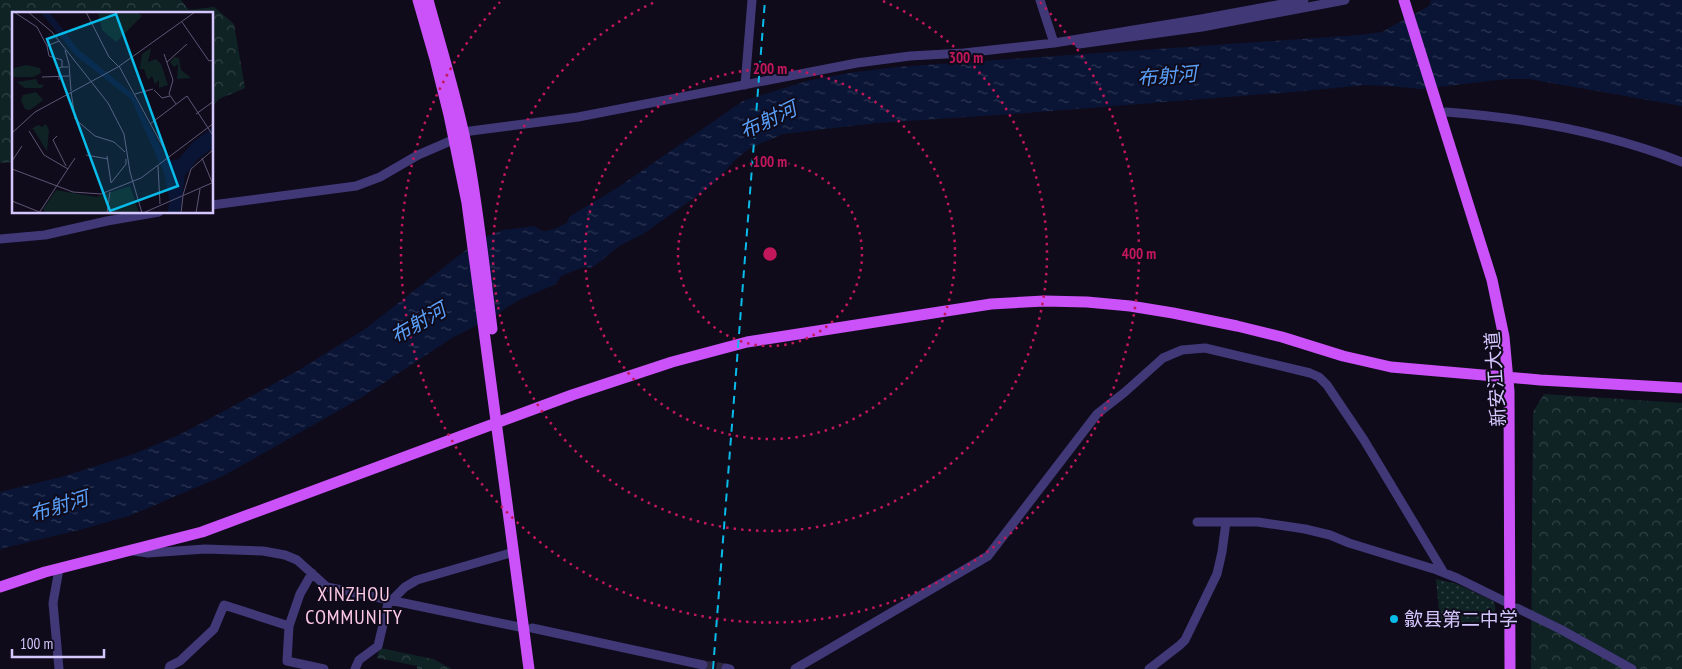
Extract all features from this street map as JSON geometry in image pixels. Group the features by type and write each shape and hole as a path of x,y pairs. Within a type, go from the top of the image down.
{"main road":[{"path":"418,0 459,136"},
{"path":"428,0 445,56 474,223 528,628 529,669"},
{"path":"1407,1 1438,97"},
{"name":"新安江大道","path":"1438,97 1446,112 1498,278 1508,317 1511,374 1513,606 1516,669"},
{"name":"新安江大道","path":"1438,97 1492,280 1511,374"},
{"path":"0,579 43,565 200,525 500,418 627,376 747,342 991,304 1026,301 1087,302 1152,309 1237,326 1372,363 1410,370 1682,381"},
{"path":"1511,374 1682,388"},
{"path":"0,587 59,569 202,532 500,418"},
{"path":"500,418 514,552 537,669"},
{"name":"新安江大道","path":"1510,669 1513,606"}],"street":[{"path":"745,85 752,0"},
{"path":"1040,0 1054,43"},
{"path":"214,205 356,186 380,177 418,155 459,136 578,116 883,59 964,53 1054,43 1304,0"},
{"path":"1054,43 1070,45 1202,27 1345,0"},
{"path":"1446,112 1507,118 1572,129 1627,143 1682,162"},
{"path":"0,239 46,235 146,214"},
{"path":"795,669 988,556 1097,414 1163,358 1189,349 1213,348 1310,373 1324,381 1364,440 1444,573"},
{"path":"1197,522 1258,522 1305,529 1330,535 1365,549 1444,573 1560,629 1632,669"},
{"path":"1149,669 1185,640 1216,577 1226,522"},
{"path":"132,551 148,553 205,549 263,551 289,556 297,560 327,587 703,665"},
{"path":"355,669 358,660 378,646 390,600 405,587 417,580 514,552"},
{"path":"59,569 53,603 59,669"},
{"path":"312,573 300,594 289,626 287,661 324,669"},
{"path":"169,669 170,666 180,661 214,629 224,606 289,626"}],"green space":[{"path":"0,0 181,0 189,10 214,7 234,24 245,88 219,99 214,105 214,12 12,12 12,162 0,163"},
{"path":"1544,394 1682,403 1682,669 1531,669 1533,412"},
{"path":"1436,579 1457,584 1493,601 1495,611 1493,615 1487,615 1486,624 1430,627 1429,623 1440,621"},
{"path":"380,648 433,659 452,669 417,669 417,666 377,658"}],"water":[{"name":"布射河","path":"1431,0 1682,0 1682,106 1529,79 1506,79 1422,89 1364,85 1012,114 876,123 783,134 750,148 736,159 712,185 643,234 619,246 596,265 590,268 584,267 561,276 556,284 521,299 497,315 452,338 359,399 223,476 129,516 0,549 0,492 61,477 134,454 181,434 299,370 365,329 480,239 503,230 535,226 542,231 546,231 567,223 569,217 617,188 743,101 807,81 848,73 897,67 1382,32 1429,6"}],"tunnel":[{"path":"703,665 726,668"}],"railway":[{"path":"713,669 765,0"}],"place":[{"name":"歙县第二中学","path":"1394,619"}],"district":[{"name":"XINZHOU COMMUNITY","path":"354,606"}]}
